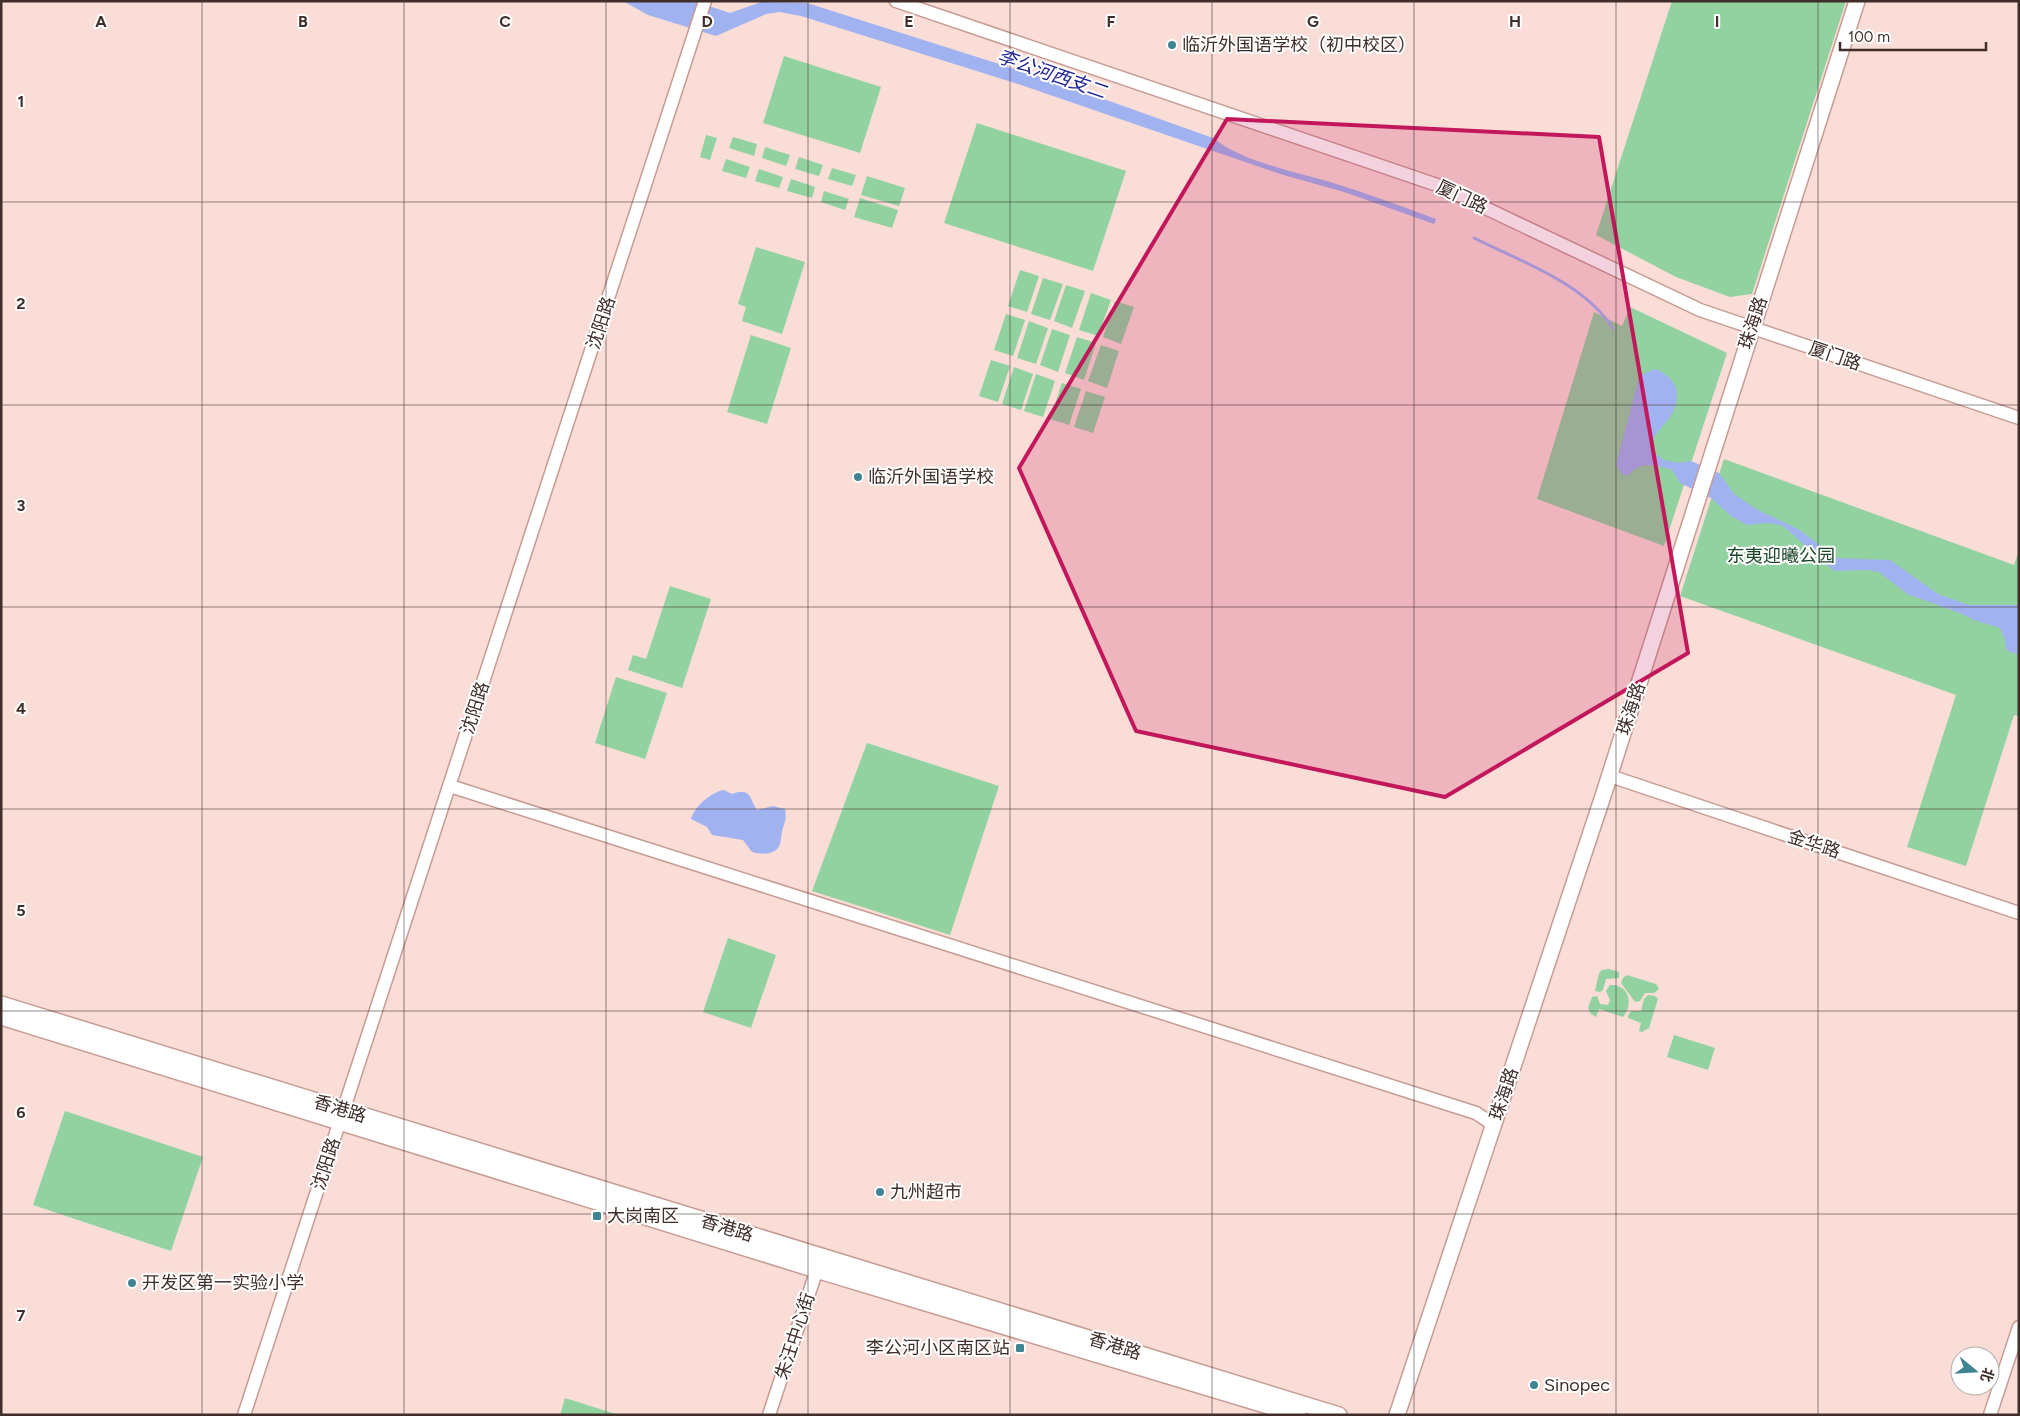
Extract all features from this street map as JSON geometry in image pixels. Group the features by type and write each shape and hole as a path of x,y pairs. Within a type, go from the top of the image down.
{"main road":[{"name":"珠海路","path":"1398,1415 1610,776 1857,1"},
{"name":"香港路","path":"1,1004 342,1116"},
{"name":"香港路","path":"1,1017 342,1116 818,1263 1298,1415"},
{"name":"香港路","path":"818,1263 1339,1415"}],"street":[{"name":"沈阳路","path":"244,1415 705,1"},
{"name":"厦门路","path":"896,1 1437,185 1700,310 2019,418"},
{"name":"金华路","path":"1610,776 2019,912"},
{"path":"450,786 1476,1113 1494,1125"},
{"name":"朱汪中心街","path":"769,1415 818,1263"},
{"path":"1990,1415 2019,1328"}],"highlighted area":[{"path":"1227,119 1599,137 1688,653 1445,797 1136,731 1019,468"}],"green space":[{"path":"1672,1 1846,1 1752,294 1730,297 1676,277 1596,235"},
{"path":"784,56 881,87 860,153 763,123"},
{"path":"977,123 1126,171 1093,271 944,223"},
{"path":"706,135 717,138 710,160 700,157"},
{"path":"733,137 757,144 754,156 729,148"},
{"path":"765,147 790,155 786,166 762,158"},
{"path":"799,157 823,165 819,176 795,169"},
{"path":"726,159 750,167 746,178 722,171"},
{"path":"832,168 856,175 852,186 828,179"},
{"path":"759,169 783,177 779,188 755,181"},
{"path":"867,176 905,188 899,206 861,195"},
{"path":"791,179 815,187 812,198 787,191"},
{"path":"824,191 849,199 845,210 821,202"},
{"path":"860,198 898,210 892,228 854,217"},
{"path":"756,247 805,262 782,334 742,321 746,307 738,304"},
{"path":"1020,270 1039,276 1027,312 1008,306"},
{"path":"1043,278 1063,284 1050,320 1031,314"},
{"path":"1066,285 1085,291 1072,328 1054,321"},
{"path":"1091,293 1111,300 1098,336 1079,330"},
{"path":"1115,301 1134,307 1121,344 1103,337"},
{"path":"1630,307 1727,353 1664,546 1537,499 1594,312 1622,326"},
{"path":"1006,314 1025,320 1013,356 994,350"},
{"path":"1029,321 1048,328 1036,364 1017,358"},
{"path":"1052,329 1070,335 1058,372 1040,365"},
{"path":"751,335 791,348 767,424 727,412"},
{"path":"1077,337 1096,343 1084,380 1065,373"},
{"path":"1101,345 1119,351 1107,388 1088,381"},
{"path":"991,360 1010,366 998,402 979,396"},
{"path":"1014,367 1033,374 1021,410 1002,404"},
{"path":"1036,374 1055,381 1043,417 1024,411"},
{"path":"1062,383 1081,389 1069,425 1050,419"},
{"path":"1086,391 1105,397 1093,433 1074,427"},
{"name":"东夷迎曦公园","path":"1724,459 2014,565 2019,550 2019,716 2014,715 1966,866 1907,847 1956,695 1680,596"},
{"path":"670,586 711,599 682,688 628,670 633,655 646,659"},
{"path":"616,677 667,693 645,759 595,743"},
{"path":"867,743 999,786 950,935 812,891"},
{"path":"728,938 776,955 751,1028 703,1012"},
{"path":"1609,969 1619,972 1619,978 1606,979 1603,990 1600,992 1595,991 1599,973 1602,970"},
{"path":"1627,975 1656,984 1659,989 1654,993 1645,993 1640,1001 1635,1002 1621,983"},
{"path":"1610,985 1622,988 1628,996 1629,1001 1626,1012 1623,1017 1599,1009 1596,1017 1591,1014 1588,1008 1592,997 1597,996 1600,1004 1608,1005 1610,1000 1606,991"},
{"path":"1648,995 1655,996 1658,999 1649,1028 1642,1032 1639,1031 1641,1023 1628,1018 1628,1016 1631,1011 1641,1011 1644,999"},
{"path":"1674,1035 1715,1048 1708,1070 1667,1057"},
{"path":"65,1111 203,1157 171,1251 33,1205"},
{"path":"565,1398 619,1415 560,1415"}],"water":[{"path":"623,1 694,1 730,13 761,2 807,3 1059,83 1213,138 1253,160 1343,186 1436,219 1434,224 1344,192 1280,174 1021,85 801,16 779,12 766,14 716,36 648,15"},
{"path":"1656,369 1669,377 1673,382 1676,387 1677,400 1672,414 1653,441 1654,453 1664,460 1678,463 1691,461 1719,473 1734,494 1756,509 1798,529 1837,558 1890,560 1938,594 1969,605 2019,605 2019,655 2006,650 2005,640 2000,628 1907,594 1879,572 1868,570 1834,571 1782,525 1765,523 1747,525 1731,516 1711,498 1680,483 1672,470 1649,465 1638,468 1629,475 1623,475 1616,465 1639,378 1645,373"},
{"path":"724,790 732,794 738,792 746,793 757,810 773,806 785,809 780,844 776,850 764,854 752,852 743,840 712,835 707,827 691,819 704,801 719,791"}],"waterway":[{"name":"李公河西支二","path":"1474,238 1551,275 1569,286 1601,313 1613,329"}],"place":[{"name":"临沂外国语学校（初中校区）","path":"1172,45"},
{"name":"临沂外国语学校","path":"858,477"},
{"name":"九州超市","path":"880,1192"},
{"name":"大岗南区","path":"597,1216"},
{"name":"开发区第一实验小学","path":"132,1283"},
{"name":"李公河小区南区站","path":"1020,1348"},
{"name":"Sinopec","path":"1534,1385"}]}
